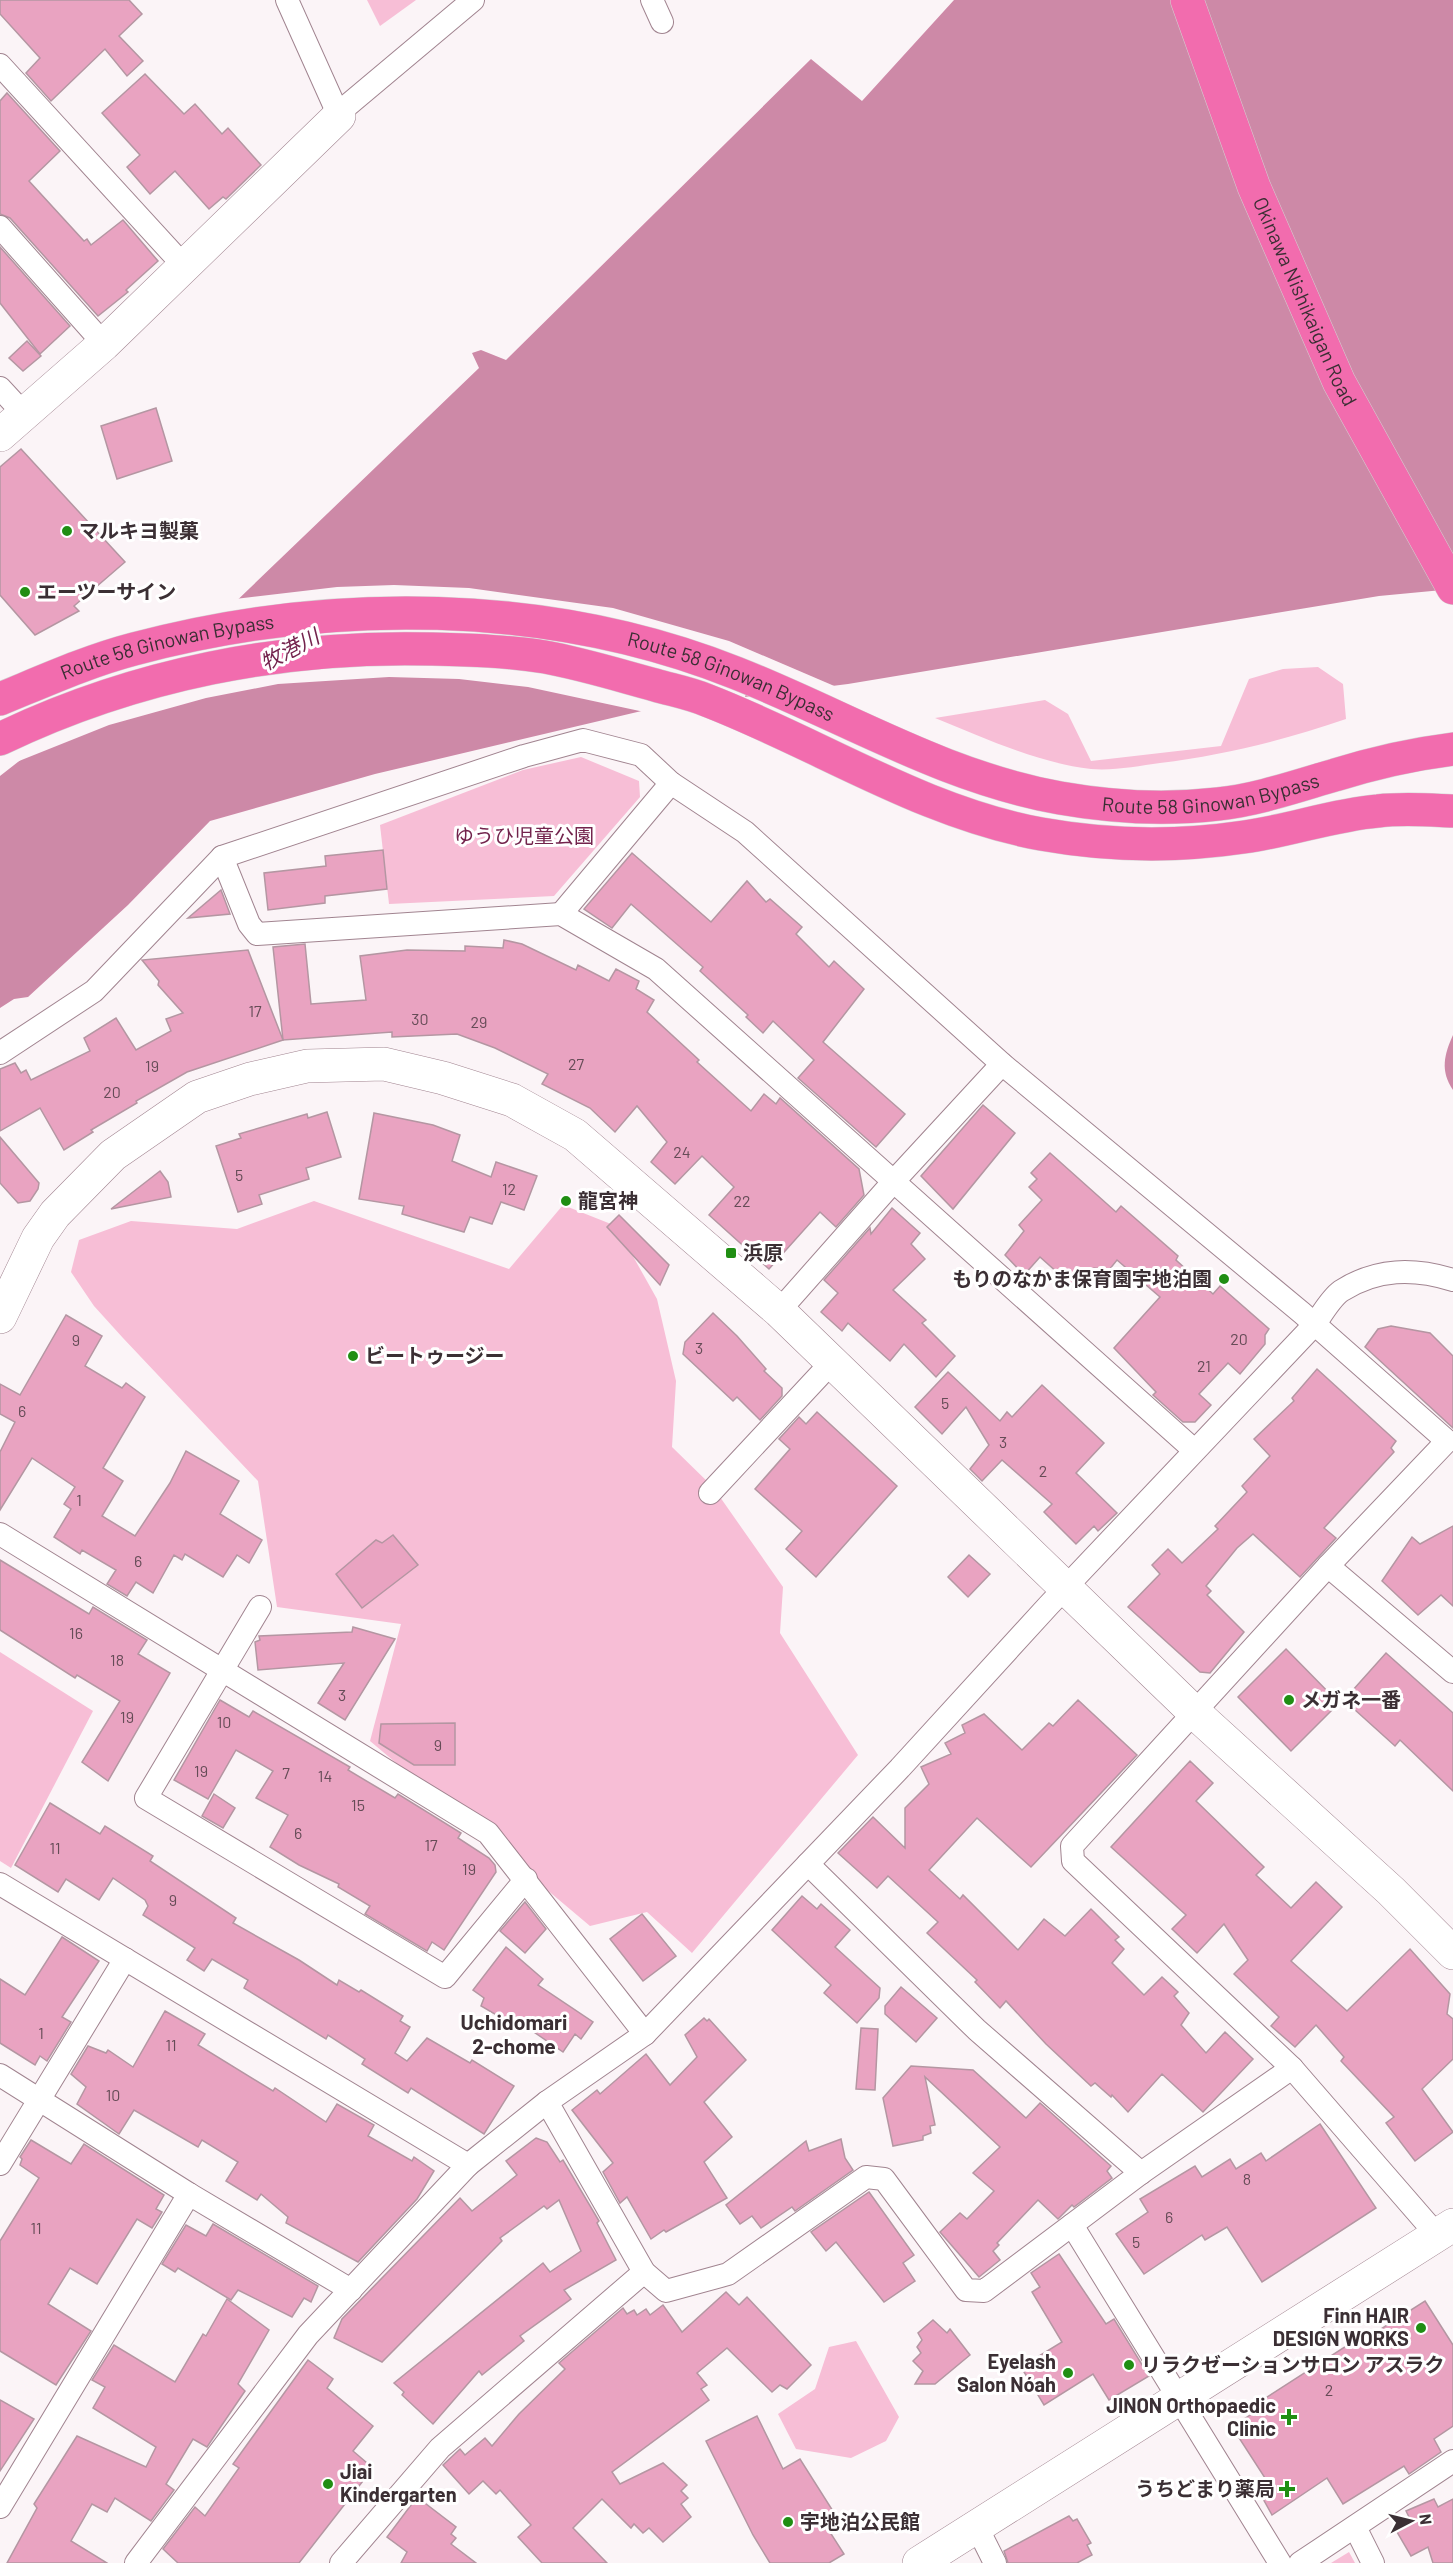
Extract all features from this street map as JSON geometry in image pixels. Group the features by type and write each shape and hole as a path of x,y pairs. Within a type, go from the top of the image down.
{"highway":[{"name":"Okinawa Nishikaigan Road","path":"1187,0 1254,187 1339,382 1453,588"},
{"name":"Route 58 Ginowan Bypass","path":"0,699 59,674 130,650 183,637 310,618 404,612 513,619 599,632 660,647 734,672 936,763 997,784 1059,798 1115,805 1159,807 1220,804 1293,788 1398,758 1453,749"},
{"name":"Route 58 Ginowan Bypass","path":"0,739 70,708 150,682 254,659 359,649 481,650 542,657 595,667 700,697 742,714 877,779 948,808 1015,829 1077,839 1132,843 1195,842 1270,833 1375,811 1453,811"}],"street":[{"path":"287,0 340,113"},
{"path":"0,388 12,425 104,344 340,113 473,0"},
{"path":"652,0 662,22"},
{"path":"0,65 184,266"},
{"path":"0,227 104,344"},
{"path":"0,1053 94,991 222,857 524,756 583,740 641,755 671,783 745,832 1002,1064 1315,1324 1447,1442 1328,1566 1072,1846 1073,1861 1292,2068 1445,2230 919,2563"},
{"path":"561,914 671,783"},
{"path":"222,857 249,924 257,934 561,914 656,969 1194,1450"},
{"path":"0,1317 38,1238 55,1214 113,1155 198,1097 250,1079 307,1066 384,1064 443,1078 512,1100 575,1135 779,1311 1195,1713 1391,1891 1453,1953"},
{"path":"779,1311 1002,1064"},
{"path":"136,2563 308,2335 468,2165 548,2102 645,2034 900,1768 1065,1588 1315,1324 1340,1292 1383,1273 1425,1271 1453,1280"},
{"path":"710,1493 832,1362"},
{"path":"0,1534 223,1668 488,1833 645,2034"},
{"path":"1328,1566 1453,1672"},
{"path":"260,1607 146,1798 445,1977 526,1879"},
{"path":"808,1864 977,2030 1141,2173"},
{"path":"0,1884 468,2165"},
{"path":"0,2164 125,1959"},
{"path":"548,2102 644,2272 666,2291 728,2274 866,2177 884,2179 966,2290 984,2291 1141,2173 1292,2068"},
{"path":"0,2075 189,2194 351,2290"},
{"path":"0,2507 189,2194"},
{"path":"1072,2224 1280,2563"},
{"path":"341,2563 440,2448 644,2272"},
{"path":"1300,2563 1453,2461"},
{"path":"977,2527 995,2563"},
{"path":"1355,2528 1373,2563"}],"green space":[{"path":"367,0 416,0 380,26"},
{"path":"1318,667 1343,684 1346,719 1254,746 1134,767 1091,769 1071,766 1031,756 935,718 1045,700 1068,714 1091,761 1221,746 1249,679 1283,669"},
{"name":"ゆうひ児童公園","path":"581,757 639,781 640,797 554,896 389,904 380,825 523,770"},
{"path":"314,1201 509,1269 563,1205 616,1226 657,1299 676,1381 672,1447 713,1487 783,1587 780,1633 858,1755 692,1953 647,1912 590,1926 370,1741 401,1624 277,1607 258,1481 94,1306 71,1272 79,1240 131,1221 237,1229"},
{"path":"0,1652 93,1711 11,1868 0,1861"},
{"path":"856,2341 899,2417 886,2441 851,2458 796,2449 778,2414 815,2389 829,2347"},
{"path":"1349,2552 1355,2563 1331,2563"}],"water":[{"name":"牧港川","path":"954,0 1453,0 1453,589 1379,596 848,684 650,709 375,774 210,821 128,905 28,997 14,999 0,1008 0,776 202,618 227,610 479,368 472,353 481,350 506,360 811,59 862,101"},
{"path":"1453,1035 1453,1090 1446,1076 1445,1063 1447,1049"}],"pier":[{"path":"394,585 469,588 613,608 729,641 839,688 756,699 746,694 744,700 649,713 528,687 459,679 389,677 278,684 206,698 109,725 9,765 200,616 226,607 235,599 337,587"}],"building":[{"path":"0,0 129,0 142,14 119,36 143,61 127,76 105,49 51,101 26,73 40,58 0,14"},
{"path":"145,74 184,114 195,104 222,134 228,128 261,165 226,199 223,197 209,209 175,171 150,194 127,167 140,155 102,113"},
{"path":"7,93 60,151 29,181 84,241 87,239 91,245 123,220 158,261 126,290 128,292 98,316 10,218 0,214 0,101"},
{"path":"0,247 70,326 40,354 0,303"},
{"path":"27,341 41,356 23,371 9,358"},
{"path":"156,408 172,461 117,479 101,426"},
{"path":"21,449 125,562 74,606 79,611 35,635 0,595 0,467"},
{"path":"383,850 387,889 325,896 325,903 268,910 264,873 326,866 325,856"},
{"path":"632,853 711,922 747,881 766,902 770,899 802,927 796,934 829,967 834,961 864,989 823,1042 905,1114 876,1147 798,1078 814,1060 773,1021 763,1033 746,1017 748,1015 700,971 703,967 631,904 612,928 584,909"},
{"path":"221,890 230,914 188,918"},
{"path":"504,940 522,944 576,970 578,965 609,981 616,969 639,981 636,989 654,1000 647,1012 699,1060 697,1062 751,1111 764,1094 776,1104 780,1098 859,1169 864,1195 836,1227 820,1212 769,1269 709,1215 734,1187 702,1156 675,1184 651,1162 667,1142 637,1106 615,1132 590,1108 542,1084 548,1074 495,1048 457,1034 392,1037 392,1032 283,1040 273,947 305,944 311,1004 366,1000 360,956 407,950 465,951 465,946 503,948"},
{"path":"248,950 283,1040 187,1072 136,1101 137,1103 91,1130 93,1132 64,1150 40,1108 0,1131 0,1069 15,1063 21,1073 26,1070 31,1080 90,1051 84,1038 116,1018 136,1050 171,1031 166,1019 183,1013 158,985 159,981 142,960"},
{"path":"983,1105 1015,1133 953,1209 921,1176"},
{"path":"327,1112 341,1157 306,1168 309,1179 259,1195 262,1204 238,1212 216,1146 241,1138 239,1134 307,1114 308,1118"},
{"path":"374,1113 433,1125 460,1135 452,1161 491,1177 496,1162 537,1176 524,1210 501,1202 492,1224 470,1217 464,1232 402,1214 404,1206 359,1199"},
{"path":"0,1137 39,1183 30,1201 18,1203 0,1183"},
{"path":"1050,1153 1116,1212 1121,1206 1178,1256 1176,1260 1213,1294 1220,1286 1269,1329 1265,1335 1265,1344 1240,1374 1228,1363 1199,1394 1211,1405 1195,1422 1183,1422 1153,1395 1156,1392 1114,1348 1160,1297 1117,1260 1109,1270 1094,1268 1077,1290 1040,1257 1024,1275 1005,1255 1024,1231 1019,1225 1042,1200 1029,1187 1037,1179 1031,1173"},
{"path":"160,1171 168,1182 171,1197 111,1209"},
{"path":"892,1208 920,1233 911,1244 925,1259 893,1290 926,1320 922,1323 955,1356 936,1377 904,1344 890,1361 848,1323 842,1331 821,1312 838,1293 824,1280 870,1228 871,1234"},
{"path":"619,1215 669,1265 660,1285 607,1227"},
{"path":"713,1313 737,1336 766,1369 764,1371 782,1388 782,1396 760,1420 737,1397 733,1401 683,1354 685,1342"},
{"path":"66,1315 102,1336 85,1366 122,1388 126,1383 145,1397 103,1468 123,1481 102,1516 135,1536 170,1483 186,1451 239,1481 220,1514 262,1540 249,1563 237,1555 223,1577 185,1554 182,1560 174,1555 153,1593 136,1582 127,1596 107,1584 116,1570 82,1550 80,1554 54,1537 71,1509 64,1504 75,1487 32,1458 0,1510 0,1452 15,1422 0,1414 0,1384 20,1395"},
{"path":"1391,1326 1430,1333 1453,1356 1453,1428 1365,1347 1378,1329"},
{"path":"1317,1369 1396,1441 1391,1448 1394,1452 1324,1528 1336,1538 1300,1577 1253,1534 1237,1548 1206,1586 1211,1591 1207,1595 1244,1632 1210,1673 1200,1672 1128,1607 1160,1574 1152,1565 1168,1549 1182,1563 1218,1529 1215,1526 1247,1492 1242,1486 1270,1456 1254,1439 1294,1401 1292,1398"},
{"path":"948,1372 1000,1421 1007,1412 1012,1417 1042,1385 1104,1443 1076,1473 1117,1513 1098,1531 1094,1526 1076,1544 1044,1512 1052,1504 1002,1460 982,1481 970,1469 989,1445 966,1407 942,1434 915,1407"},
{"path":"817,1412 897,1486 816,1577 786,1549 802,1531 755,1489 790,1449 779,1439 799,1417 806,1424"},
{"path":"1453,1526 1453,1606 1441,1595 1418,1615 1382,1581 1412,1537 1420,1544"},
{"path":"393,1535 418,1565 362,1608 336,1574 376,1540 382,1543"},
{"path":"969,1555 990,1574 968,1597 948,1577"},
{"path":"0,1560 89,1614 93,1607 147,1640 138,1654 170,1673 108,1781 82,1762 120,1701 77,1675 75,1678 0,1630"},
{"path":"353,1627 395,1639 345,1720 318,1703 344,1663 258,1670 255,1642 260,1640 259,1636 352,1632"},
{"name":"メガネ一番","path":"1286,1649 1339,1703 1291,1751 1238,1697"},
{"path":"1386,1653 1453,1713 1453,1791 1400,1740 1395,1746 1344,1700"},
{"path":"220,1700 249,1717 253,1711 350,1767 348,1770 395,1798 398,1794 461,1833 458,1838 489,1858 495,1865 496,1872 444,1950 432,1942 427,1951 365,1914 370,1906 338,1887 339,1884 299,1865 270,1847 288,1815 256,1798 273,1771 236,1750 208,1799 174,1780"},
{"path":"1078,1700 1137,1755 1031,1867 977,1818 929,1870 960,1899 963,1895 1018,1950 1044,1919 1065,1936 1091,1909 1119,1937 1115,1940 1124,1949 1112,1963 1144,1995 1162,1977 1178,1992 1174,1996 1189,2013 1181,2025 1206,2053 1225,2032 1253,2059 1203,2112 1162,2074 1128,2112 1112,2095 1111,2097 1095,2083 1091,2086 1046,2044 1006,2001 1000,2008 975,1982 977,1980 927,1933 938,1922 888,1876 877,1888 838,1853 873,1817 905,1848 905,1808 929,1784 921,1767 951,1754 945,1743 965,1733 962,1725 984,1714 1022,1750 1049,1723 1053,1726"},
{"path":"455,1723 455,1765 414,1765 379,1743 381,1724"},
{"path":"1190,1761 1213,1783 1196,1801 1264,1867 1256,1875 1291,1908 1316,1882 1342,1907 1291,1961 1347,2011 1410,1949 1450,1994 1447,2014 1453,2019 1453,2059 1422,2089 1453,2132 1415,2161 1386,2123 1394,2117 1341,2061 1344,2057 1316,2025 1295,2047 1271,2026 1279,2017 1234,1974 1248,1960 1224,1924 1197,1953 1172,1929 1186,1915 1111,1847"},
{"path":"214,1794 235,1808 223,1828 202,1816"},
{"path":"50,1803 100,1834 105,1826 153,1856 150,1861 236,1918 233,1923 299,1960 337,1985 339,1980 359,1992 361,1990 403,2016 400,2021 410,2027 395,2053 407,2061 427,2038 470,2063 472,2060 514,2086 484,2134 411,2088 408,2093 362,2064 365,2059 328,2035 326,2039 244,1988 248,1980 212,1959 204,1971 187,1960 195,1948 143,1915 148,1906 145,1900 113,1878 99,1900 66,1879 58,1892 15,1865"},
{"path":"802,1896 817,1909 821,1904 850,1930 835,1947 880,1988 879,1998 857,2023 824,1993 831,1985 772,1930"},
{"path":"525,1902 546,1929 525,1953 500,1931"},
{"path":"642,1914 676,1956 643,1981 610,1939"},
{"path":"62,1937 99,1961 62,2017 71,2022 47,2061 40,2056 35,2065 0,2043 0,1979 25,1995"},
{"path":"506,1947 543,1979 538,1985 593,2022 581,2039 575,2034 563,2052 509,2015 505,2020 481,2006 484,1998 473,1990"},
{"path":"901,1987 937,2018 916,2042 885,2014 885,2006"},
{"path":"165,2011 205,2034 198,2045 273,2091 275,2088 326,2122 337,2104 374,2125 368,2136 412,2161 414,2157 434,2171 417,2199 358,2262 286,2223 288,2217 261,2194 257,2200 226,2181 238,2162 202,2140 198,2147 134,2110 119,2134 77,2104 86,2087 71,2074 88,2046 106,2053 108,2050 133,2067"},
{"path":"704,2018 707,2021 709,2019 746,2060 704,2102 732,2137 704,2162 727,2198 651,2239 627,2197 620,2203 603,2172 613,2163 572,2110 597,2090 600,2094 646,2054 670,2085 697,2057 685,2035"},
{"path":"861,2028 878,2029 875,2090 856,2089"},
{"path":"911,2066 973,2070 1026,2118 1040,2103 1111,2166 1107,2171 1112,2178 1074,2207 1072,2205 1058,2219 1038,2200 997,2243 999,2245 993,2251 1000,2260 979,2277 940,2232 960,2213 967,2219 994,2191 973,2173 1000,2147 925,2077 935,2125 930,2126 931,2133 923,2136 923,2140 893,2146 883,2098"},
{"path":"1320,2124 1376,2208 1262,2282 1227,2227 1205,2240 1202,2235 1144,2274 1116,2234 1148,2212 1140,2199 1195,2166 1202,2177 1230,2159 1236,2169 1261,2153 1266,2161"},
{"path":"536,2138 547,2142 560,2162 563,2160 599,2221 597,2223 616,2260 564,2290 571,2299 520,2336 524,2341 482,2375 479,2371 433,2424 402,2395 404,2392 394,2383 543,2263 550,2272 581,2251 559,2200 547,2209 544,2206 500,2238 502,2241 382,2362 334,2338 342,2319 460,2198 472,2211 517,2175 506,2161"},
{"path":"841,2139 845,2158 853,2170 795,2211 792,2207 761,2228 752,2216 740,2224 726,2205 806,2141 809,2151"},
{"path":"31,2140 71,2164 84,2144 164,2195 156,2209 162,2212 152,2228 137,2219 97,2284 70,2268 48,2304 91,2331 56,2385 0,2351 0,2241 39,2178 20,2165 22,2159 20,2157"},
{"path":"869,2192 914,2255 903,2263 915,2281 884,2302 836,2242 826,2251 811,2232"},
{"path":"213,2224 318,2286 311,2302 304,2298 292,2317 238,2290 231,2300 178,2268 175,2272 162,2264 186,2225 206,2236"},
{"path":"1059,2254 1106,2324 1114,2319 1149,2376 1109,2400 1093,2374 1044,2405 1021,2367 1062,2342 1032,2292 1040,2287 1031,2273"},
{"path":"726,2292 739,2305 747,2297 811,2365 787,2389 780,2385 772,2392 727,2348 697,2373 707,2385 701,2389 709,2400 612,2472 620,2484 663,2463 687,2485 681,2491 688,2498 681,2504 691,2517 663,2542 649,2528 643,2533 634,2524 631,2528 602,2499 573,2528 607,2563 542,2563 518,2537 531,2525 500,2490 496,2494 483,2481 469,2494 443,2465 460,2449 465,2455 485,2438 492,2446 519,2414 565,2369 559,2363 623,2308 627,2314 634,2310 637,2315 646,2309 650,2315 663,2305 682,2332"},
{"path":"227,2299 269,2330 238,2384 245,2391 207,2447 193,2439 166,2484 174,2490 151,2521 115,2498 107,2512 92,2504 71,2541 107,2563 7,2563 37,2508 34,2504 77,2436 146,2467 156,2447 93,2408 105,2387 92,2380 114,2345 175,2382 203,2334 206,2336"},
{"path":"1425,2301 1453,2345 1453,2426 1434,2439 1441,2452 1409,2474 1404,2466 1343,2504 1327,2478 1272,2515 1257,2488 1267,2481 1232,2427 1253,2413 1250,2408 1357,2339 1359,2343"},
{"path":"933,2320 947,2333 950,2329 970,2355 935,2384 915,2384 923,2371 913,2361 921,2353 917,2347 922,2340 918,2333"},
{"path":"308,2360 333,2379 327,2388 373,2426 353,2451 373,2468 299,2563 178,2563 163,2549 195,2507 205,2516 239,2468 233,2464"},
{"path":"0,2400 34,2419 0,2471"},
{"path":"757,2416 783,2469 800,2459 838,2519 826,2526 844,2554 829,2563 770,2563 753,2535 706,2441"},
{"path":"417,2497 456,2527 451,2534 456,2538 451,2544 476,2563 401,2563 407,2552 387,2537"},
{"path":"1434,2499 1438,2507 1453,2499 1453,2563 1433,2563 1428,2547 1411,2556 1397,2532 1412,2523 1406,2511"},
{"path":"1069,2516 1073,2521 1077,2519 1091,2543 1087,2545 1092,2555 1077,2563 1008,2563 1004,2551"}],"place":[{"name":"マルキヨ製菓","path":"67,531"},
{"name":"エーツーサイン","path":"25,592"},
{"name":"龍宮神","path":"566,1201"},
{"name":"浜原","path":"731,1253"},
{"name":"もりのなかま保育園宇地泊園","path":"1224,1279"},
{"name":"ビートゥージー","path":"353,1356"},
{"name":"メガネ一番","path":"1289,1700"},
{"name":"Finn HAIR DESIGN WORKS","path":"1421,2328"},
{"name":"リラクゼーションサロン アスラク","path":"1129,2365"},
{"name":"Eyelash Salon Nóah","path":"1068,2373"},
{"name":"JINON Orthopaedic Clinic","path":"1289,2417"},
{"name":"Jiai Kindergarten","path":"328,2484"},
{"name":"うちどまり薬局","path":"1287,2489"},
{"name":"宇地泊公民館","path":"788,2522"}],"district":[{"name":"Uchidomari 2-chome","path":"514,2035"}]}
